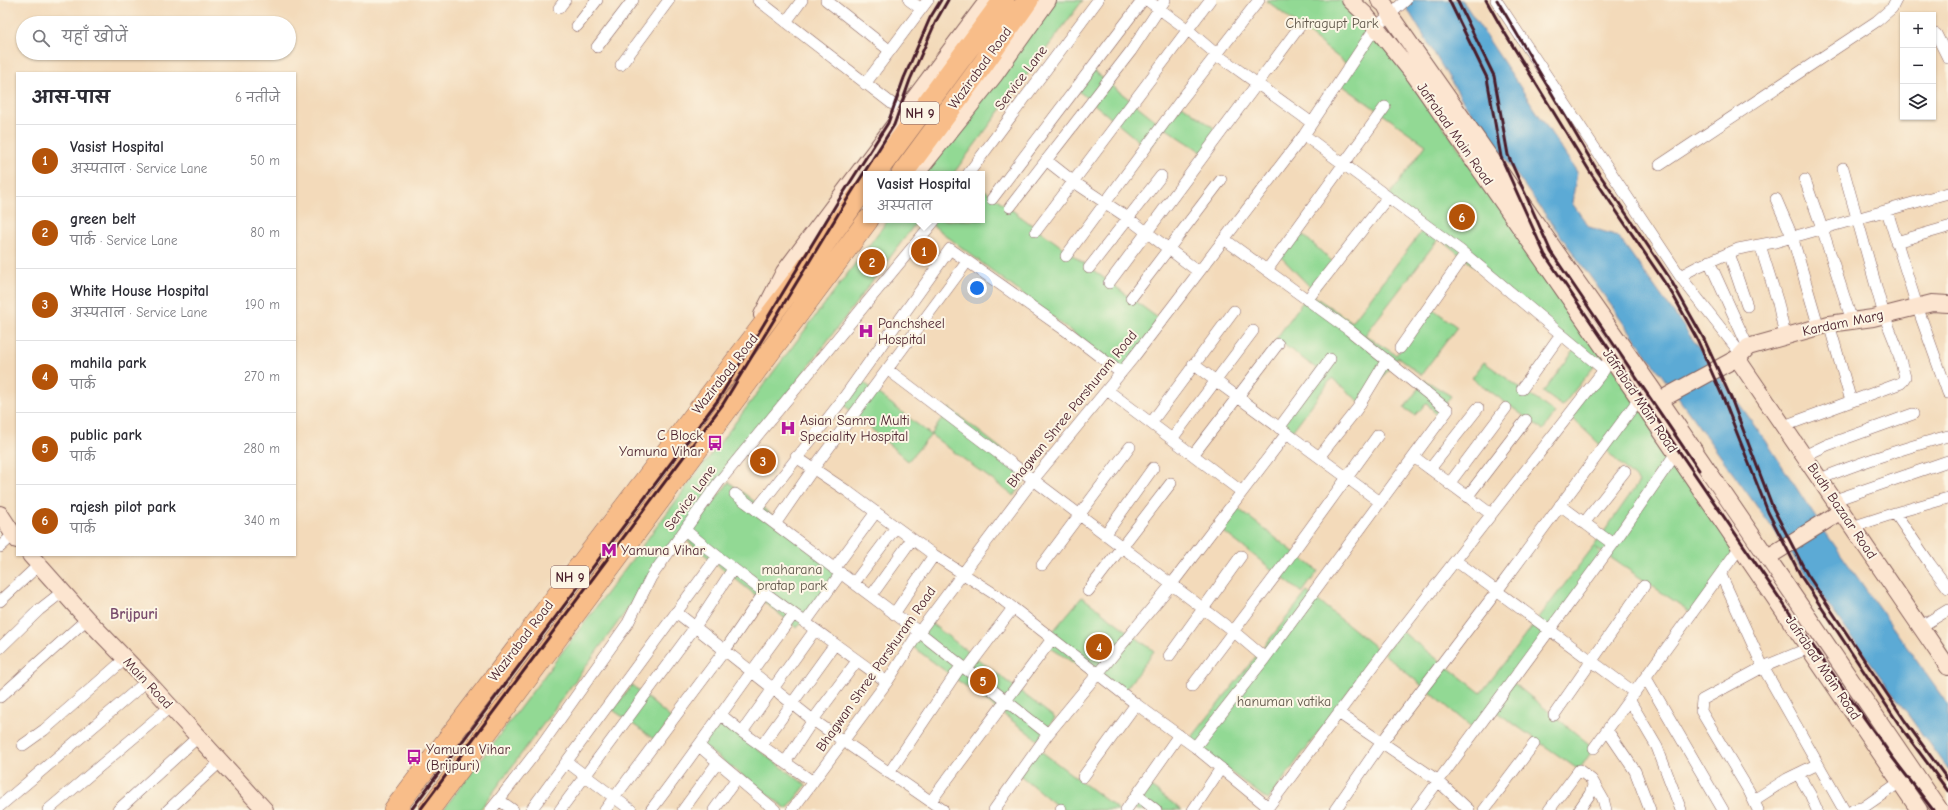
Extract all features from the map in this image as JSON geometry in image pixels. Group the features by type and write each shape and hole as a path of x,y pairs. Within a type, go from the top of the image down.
{"highway":[{"name":"Wazirabad Road","path":"877,171 1004,0"},
{"name":"Wazirabad Road","path":"904,171 1028,0"},
{"name":"Wazirabad Road","path":"394,810 805,270 863,190"},
{"name":"Wazirabad Road","path":"429,810 866,223"}],"main road":[{"path":"747,345 784,272 988,0"},
{"path":"918,171 994,76 1048,0"},
{"name":"Jafrabad Main Road","path":"1350,0 1365,14 1374,28 1415,76 1607,363 1639,399 1919,810"},
{"name":"Jafrabad Main Road","path":"1379,0 1385,5 1390,15 1623,346 1940,810"},
{"path":"768,355 806,312 877,223"},
{"name":"Kardam Marg","path":"1660,400 1743,352 1785,336 1824,326 1884,315 1916,306 1932,303 1948,304"},
{"name":"Budh Bazaar Road","path":"1743,352 1741,364 1948,667"},
{"path":"1768,557 1825,522 1839,506"},
{"path":"0,514 15,537"},
{"name":"Main Road","path":"34,560 87,619 147,681 266,810"}],"street":[{"path":"577,26 597,0"},
{"path":"597,47 633,0"},
{"path":"621,65 669,0"},
{"path":"758,0 904,113"},
{"path":"786,22 802,0"},
{"path":"826,0 889,50"},
{"path":"865,84 924,4 909,0"},
{"name":"Service Lane","path":"970,171 1098,0"},
{"path":"992,199 1143,0"},
{"path":"1147,0 1162,4 1187,29 1216,54 1312,123"},
{"path":"1036,231 1210,0"},
{"path":"1066,256 1216,54 1259,0"},
{"name":"Bhagwan Shree Parshuram Road","path":"792,810 887,682 919,632 1033,480 1121,373 1304,135 1374,28 1406,0"},
{"path":"1496,0 1680,276 1743,352"},
{"path":"1660,165 1877,21 1892,8 1896,0"},
{"path":"1010,207 1131,51 1162,4"},
{"path":"1109,283 1300,26"},
{"path":"1936,34 1948,58"},
{"path":"1266,270 1345,165 1385,107"},
{"path":"1304,135 1465,255 1561,334 1607,363"},
{"path":"1046,160 1074,182 1106,202 1169,248 1199,272"},
{"path":"1784,426 1901,383 1904,377 1896,345 1884,315 1843,168"},
{"path":"1089,268 1160,176"},
{"path":"1131,298 1221,180"},
{"path":"1805,180 1852,321"},
{"path":"1680,276 1709,261 1729,253 1948,194"},
{"path":"1307,300 1388,197"},
{"path":"1776,199 1792,236 1851,401"},
{"path":"1887,211 1916,306 1948,393"},
{"name":"Service Lane","path":"491,810 540,747 628,623 651,577 719,482 933,223"},
{"path":"1896,242 1948,227"},
{"path":"1195,747 1264,658 1448,410 1307,300 1224,239"},
{"path":"1760,245 1778,304 1785,336"},
{"path":"756,510 796,457 840,403 950,249 1059,326 1121,373"},
{"path":"1729,253 1747,306"},
{"path":"1400,348 1465,255"},
{"path":"1709,261 1743,352"},
{"path":"775,524 813,469 967,262"},
{"path":"1151,423 1193,364 1234,311"},
{"path":"1172,439 1253,331"},
{"path":"1522,389 1561,334"},
{"path":"1193,455 1278,344"},
{"path":"796,457 876,512 934,556 1013,608 1136,704 1179,734 1267,808 1340,714 1387,648 1456,561 1607,363 1623,346"},
{"path":"994,810 1048,734 1171,585 1242,492 1330,360"},
{"path":"1319,457 1357,409 1386,361"},
{"path":"1193,364 1380,502"},
{"path":"887,369 1121,548 1233,631 1264,658"},
{"path":"1107,390 1242,492"},
{"path":"1335,810 1382,742 1497,591 1639,399"},
{"path":"1430,469 1478,408"},
{"path":"1450,484 1506,408"},
{"path":"1804,456 1827,445 1913,414"},
{"path":"1467,497 1526,420"},
{"path":"1192,686 1378,435"},
{"path":"1820,479 1851,466 1910,446 1948,436"},
{"path":"1042,565 1130,447"},
{"path":"1417,810 1437,780 1613,544 1676,454"},
{"path":"1414,457 1491,514"},
{"path":"1839,506 1948,461"},
{"path":"1105,535 1153,468"},
{"path":"1584,523 1624,471"},
{"path":"1088,592 1171,483"},
{"path":"735,494 919,632 1007,700 1048,734"},
{"path":"1852,527 1895,512 1948,498"},
{"path":"1560,505 1613,544"},
{"path":"805,623 876,512"},
{"path":"1895,512 1948,588"},
{"path":"854,583 896,527"},
{"path":"685,530 717,557 793,615 887,682"},
{"path":"0,548 15,537"},
{"path":"871,596 912,539"},
{"path":"1594,748 1721,576 1740,547"},
{"path":"894,614 934,556"},
{"path":"1169,656 1240,556"},
{"path":"531,810 717,557"},
{"path":"0,601 34,560"},
{"path":"1456,561 1592,661 1632,697 1657,747 1681,810"},
{"path":"560,810 695,627 733,569"},
{"path":"1721,576 1763,667 1844,810"},
{"path":"1554,715 1644,586"},
{"path":"0,648 39,610 62,592"},
{"path":"605,810 725,650 764,593"},
{"path":"889,773 964,667 1013,608"},
{"path":"1920,627 1948,610"},
{"path":"676,612 813,720 943,810"},
{"path":"651,810 699,746 751,670 793,615"},
{"path":"0,697 87,619"},
{"path":"742,732 815,630"},
{"path":"931,801 1052,639"},
{"path":"762,745 835,644"},
{"path":"1809,648 1763,667 1727,687 1706,696 1702,700 1701,710 1756,805 1781,782 1818,764"},
{"path":"24,745 44,730 125,658"},
{"path":"786,761 813,720 857,661"},
{"path":"1646,678 1723,810"},
{"path":"0,806 147,681"},
{"path":"1083,777 1136,704"},
{"path":"48,810 170,707"},
{"path":"720,714 742,732 786,761 814,782"},
{"path":"1340,714 1437,780 1469,810"},
{"path":"1608,730 1635,771 1650,810"},
{"path":"1126,810 1179,734"},
{"path":"118,810 198,737"},
{"path":"1484,810 1534,744"},
{"path":"699,746 775,810"},
{"path":"168,810 220,761"},
{"path":"566,762 631,810"},
{"path":"683,810 718,762"},
{"path":"1193,810 1221,768"},
{"path":"1549,810 1579,770 1592,780 1603,799 1606,810"},
{"path":"1798,774 1810,794 1817,810"},
{"path":"714,810 737,778"},
{"path":"1579,810 1590,794 1593,786 1592,780"},
{"path":"1861,809 1900,782"},
{"path":"1137,795 1156,810"},
{"path":"499,800 512,810"}],"green space":[{"path":"1054,0 1083,0 955,171 925,171"},
{"name":"Chitragupt Park","path":"1266,0 1340,0 1374,28 1740,547 1692,613 1595,547 1603,557 1511,681 1594,748 1579,770 1491,708 1475,730 1384,654 1401,631 1481,693 1594,546 1639,482 1569,415 1603,369 1596,364 1562,406 1543,392 1576,348 1439,238 1365,335 1396,355 1433,309 1457,327 1421,375 1398,357 1362,404 1332,378 1290,434 1280,423 1317,369 1276,339 1309,293 1352,322 1425,227 1388,197 1426,145 1339,83 1349,66"},
{"path":"1091,69 1164,127 1182,105 1221,133 1205,154 1165,128 1148,149 1076,89"},
{"path":"985,190 1162,321 1123,371 931,224 985,223"},
{"path":"886,223 916,223 691,523 480,810 443,810"},
{"path":"1300,232 1336,265 1315,292 1281,257"},
{"path":"1484,362 1555,413 1543,430 1472,378"},
{"path":"1425,380 1451,396 1437,416 1427,403 1415,415 1404,408"},
{"path":"862,381 931,435 908,461 844,405"},
{"path":"949,408 1031,472 1014,496 931,435"},
{"name":"maharana pratap park","path":"729,482 845,571 797,628 685,539"},
{"path":"1236,507 1318,571 1302,593 1220,529"},
{"name":"hanuman vatika","path":"1307,592 1379,650 1268,800 1189,741"},
{"path":"1082,597 1154,651 1122,694 1043,643"},
{"path":"928,621 1055,718 1038,740 909,644"},
{"path":"632,685 672,719 655,740 613,710"},
{"path":"718,720 806,785 787,809 702,745"},
{"path":"1034,746 1119,810 1062,810 1015,771"},
{"path":"1144,782 1182,810 1137,810 1125,802"}],"water":[{"path":"1402,0 1462,0 1577,172 1572,203 1589,227 1618,236 1766,441 1823,529 1948,705 1948,770 1463,101"}],"railway":[{"path":"411,810 718,400 837,203 888,123 904,78 930,18 941,0"},
{"path":"865,171 894,125 910,80 936,21 948,0"},
{"path":"1449,0 1487,78 1501,157 1545,255 1791,615 1892,757 1933,810"},
{"path":"1457,0 1494,76 1508,155 1551,252 1699,470"},
{"path":"1486,0 1592,175 1673,295 1697,339 1724,400 1768,512 1802,578 1900,726 1948,791"},
{"path":"1497,0 1598,172 1669,277 1704,339 1731,398 1773,508 1807,574 1905,721 1948,780"},
{"path":"420,810 723,404 863,174"}],"place":[{"name":"rajesh pilot park","path":"1462,217"},
{"name":"Vasist Hospital","path":"924,251"},
{"name":"green belt","path":"872,262"},
{"name":"Panchsheel Hospital","path":"866,331"},
{"name":"Asian Samra Multi Speciality Hospital","path":"788,428"},
{"name":"C Block Yamuna Vihar","path":"715,443"},
{"name":"White House Hospital","path":"763,461"},
{"name":"Yamuna Vihar","path":"609,550"},
{"name":"mahila park","path":"1099,647"},
{"name":"public park","path":"983,681"},
{"name":"Yamuna Vihar (Brijpuri)","path":"414,757"}],"district":[{"name":"Brijpuri","path":"134,614"}]}
